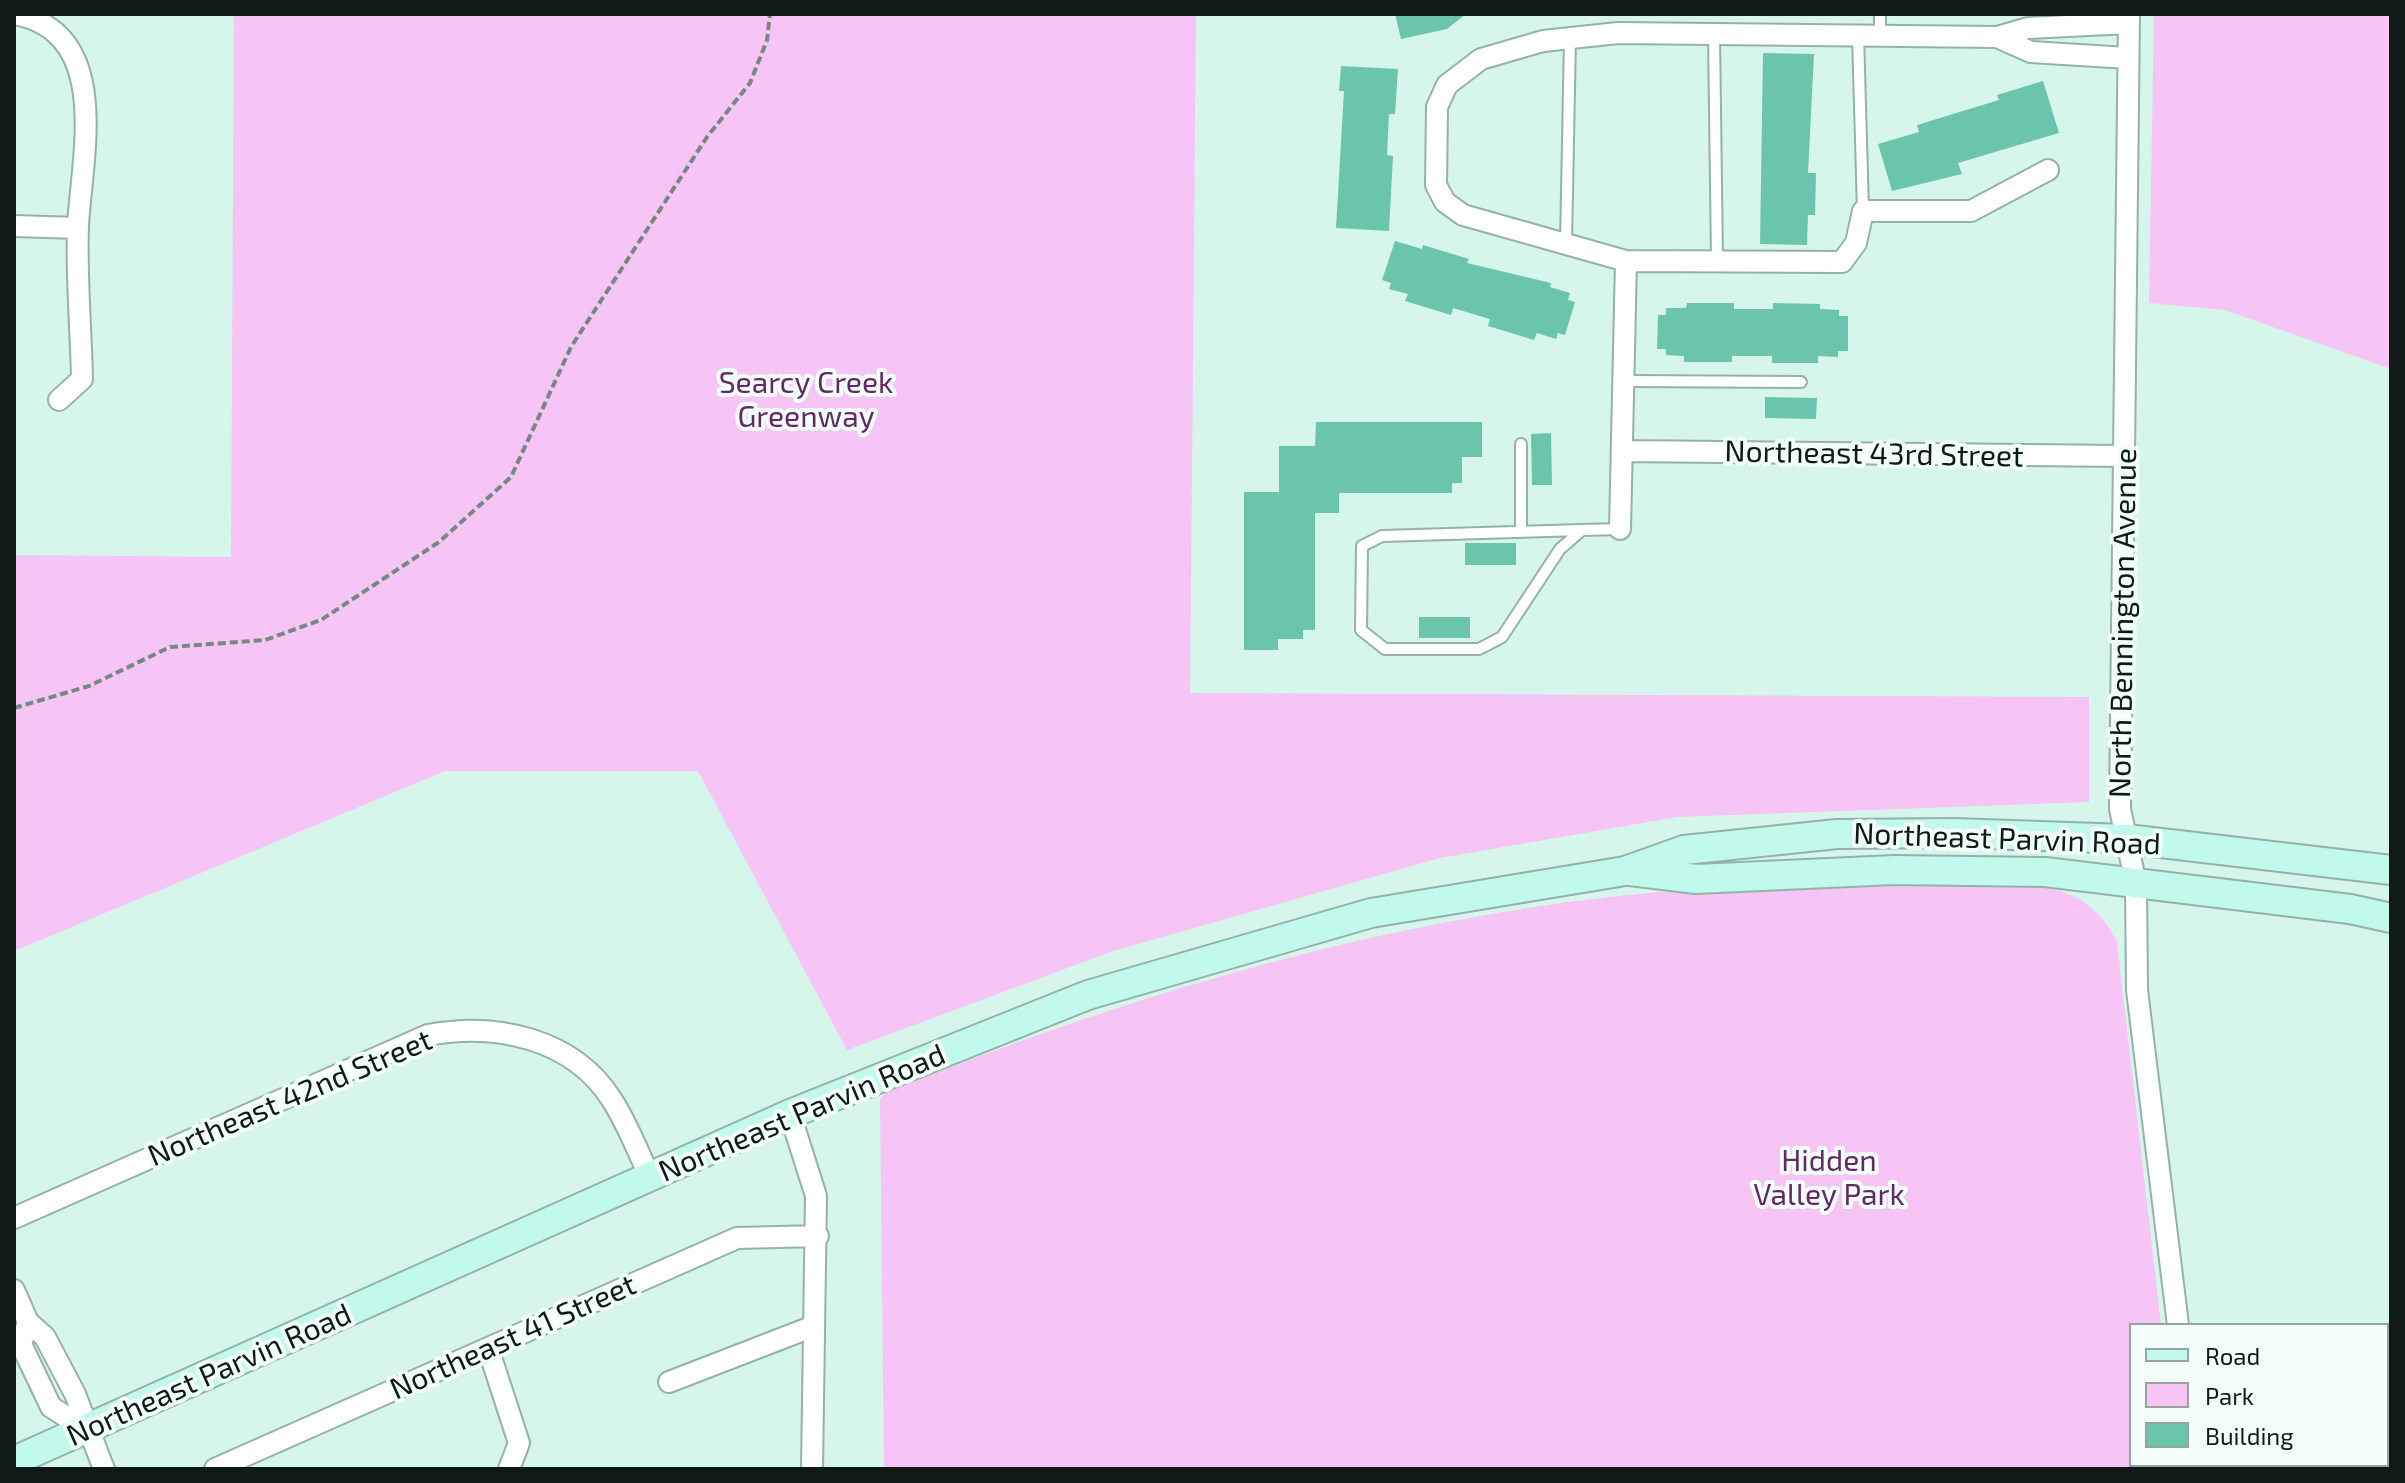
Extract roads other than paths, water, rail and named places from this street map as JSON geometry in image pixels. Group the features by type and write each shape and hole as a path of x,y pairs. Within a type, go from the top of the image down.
{"main road":[{"name":"Northeast Parvin Road","path":"14,1461 790,1114 1103,991 1371,913 1625,871 1684,850 1837,834 2127,839 2391,870"},
{"name":"Northeast Parvin Road","path":"1625,871 1696,879 1894,870 2045,872 2350,909 2391,918"}],"street":[{"path":"14,14 51,29 76,64 85,91 78,228 82,379 59,400"},
{"path":"2048,170 1971,211 1863,211 1856,243 1842,262 1626,261 1463,215 1445,202 1436,185 1437,107 1447,85 1481,59 1543,41 1618,33 1997,37 2028,28 2129,18"},
{"name":"North Bennington Avenue","path":"2129,18 2120,809 2136,884 2137,990 2178,1323"},
{"path":"1997,37 2031,52 2128,58"},
{"path":"14,226 78,228"},
{"path":"1620,529 1626,261"},
{"name":"Northeast 43rd Street","path":"1622,451 2125,456"},
{"name":"Northeast 42nd Street","path":"14,1218 428,1035 457,1030 493,1030 522,1037 553,1048 593,1075 613,1100 650,1177"},
{"path":"790,1114 816,1196 818,1236 812,1469"},
{"name":"Northeast 41 Street","path":"215,1469 241,1464 488,1348 737,1238 818,1236"},
{"path":"14,1290 28,1322 45,1337 75,1394 104,1469"},
{"path":"669,1382 814,1326"},
{"path":"488,1348 519,1443 509,1469"}],"lane":[{"path":"1880,14 1880,36"},
{"path":"1714,34 1717,261"},
{"path":"1858,35 1863,211"},
{"path":"1566,244 1570,38"},
{"path":"1623,381 1801,382"},
{"path":"1521,444 1521,531"},
{"path":"1582,530 1560,549 1502,637 1479,649 1385,649 1361,630 1362,546 1382,536 1521,531 1620,529"}],"park label":[{"name":"Searcy Creek Greenway","path":"806,400"},
{"name":"Hidden Valley Park","path":"1829,1178"}]}
